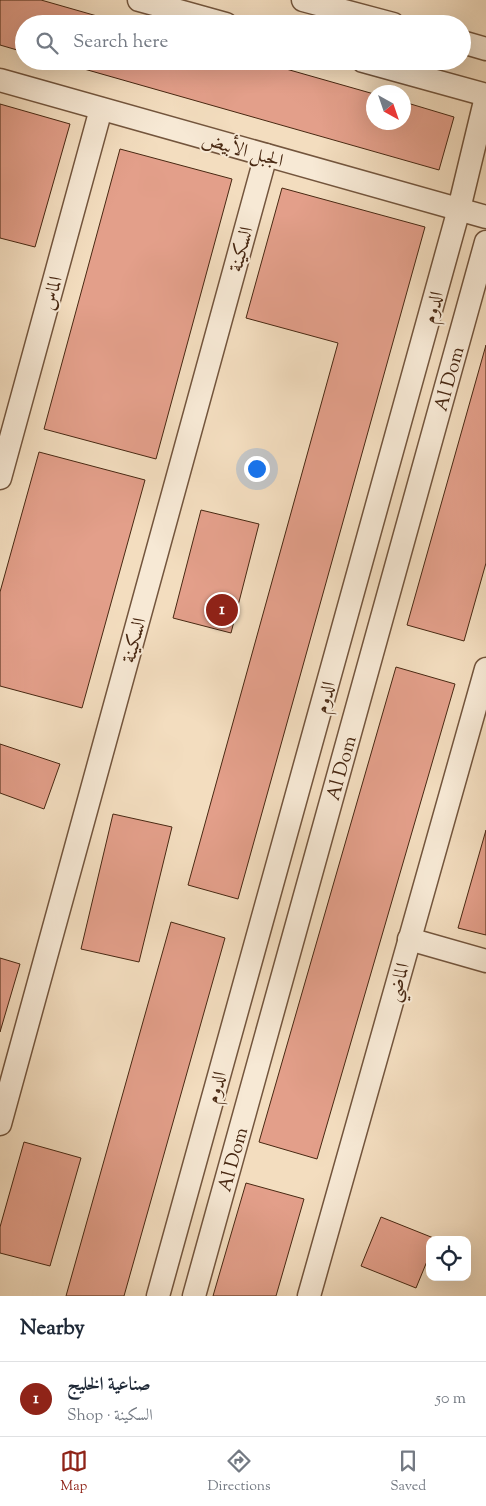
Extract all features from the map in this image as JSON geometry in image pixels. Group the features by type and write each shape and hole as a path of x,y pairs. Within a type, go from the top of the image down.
{"street":[{"path":"139,0 193,15"},
{"path":"303,0 359,15"},
{"path":"471,44 486,48"},
{"path":"395,70 486,96"},
{"name":"الجبل الأبيض","path":"0,80 486,217"},
{"name":"الدوم","path":"158,1296 459,209 486,96"},
{"name":"الماس","path":"0,478 102,109"},
{"name":"السكينة","path":"0,1124 266,155"},
{"name":"Al Dom","path":"194,1296 486,242"},
{"name":"الماضي","path":"309,1296 486,669"},
{"path":"409,940 486,961"}],"building":[{"path":"0,0 41,0 94,15 15,15 15,49 0,45"},
{"path":"88,70 290,70 366,92 366,130 411,130 411,104 454,117 439,170"},
{"path":"0,104 70,124 35,247 0,238"},
{"path":"120,149 232,179 156,459 44,429"},
{"path":"282,188 425,227 238,899 188,885 338,343 246,318"},
{"path":"486,345 486,563 464,641 407,625"},
{"path":"39,452 145,480 82,708 0,686 0,592"},
{"path":"201,510 259,524 231,633 173,618"},
{"path":"396,667 455,684 317,1159 259,1142"},
{"path":"0,744 60,764 44,809 0,793"},
{"path":"113,814 172,827 139,962 81,949"},
{"path":"486,830 486,935 458,928"},
{"path":"171,922 225,938 124,1296 66,1296"},
{"path":"0,958 20,964 0,1032"},
{"path":"24,1142 81,1158 50,1266 0,1253 0,1227"},
{"path":"246,1183 304,1199 276,1296 213,1296"},
{"path":"381,1217 428,1236 426,1236 426,1264 416,1288 361,1266"}],"place":[{"name":"صناعية الخليج","path":"222,610"}]}
